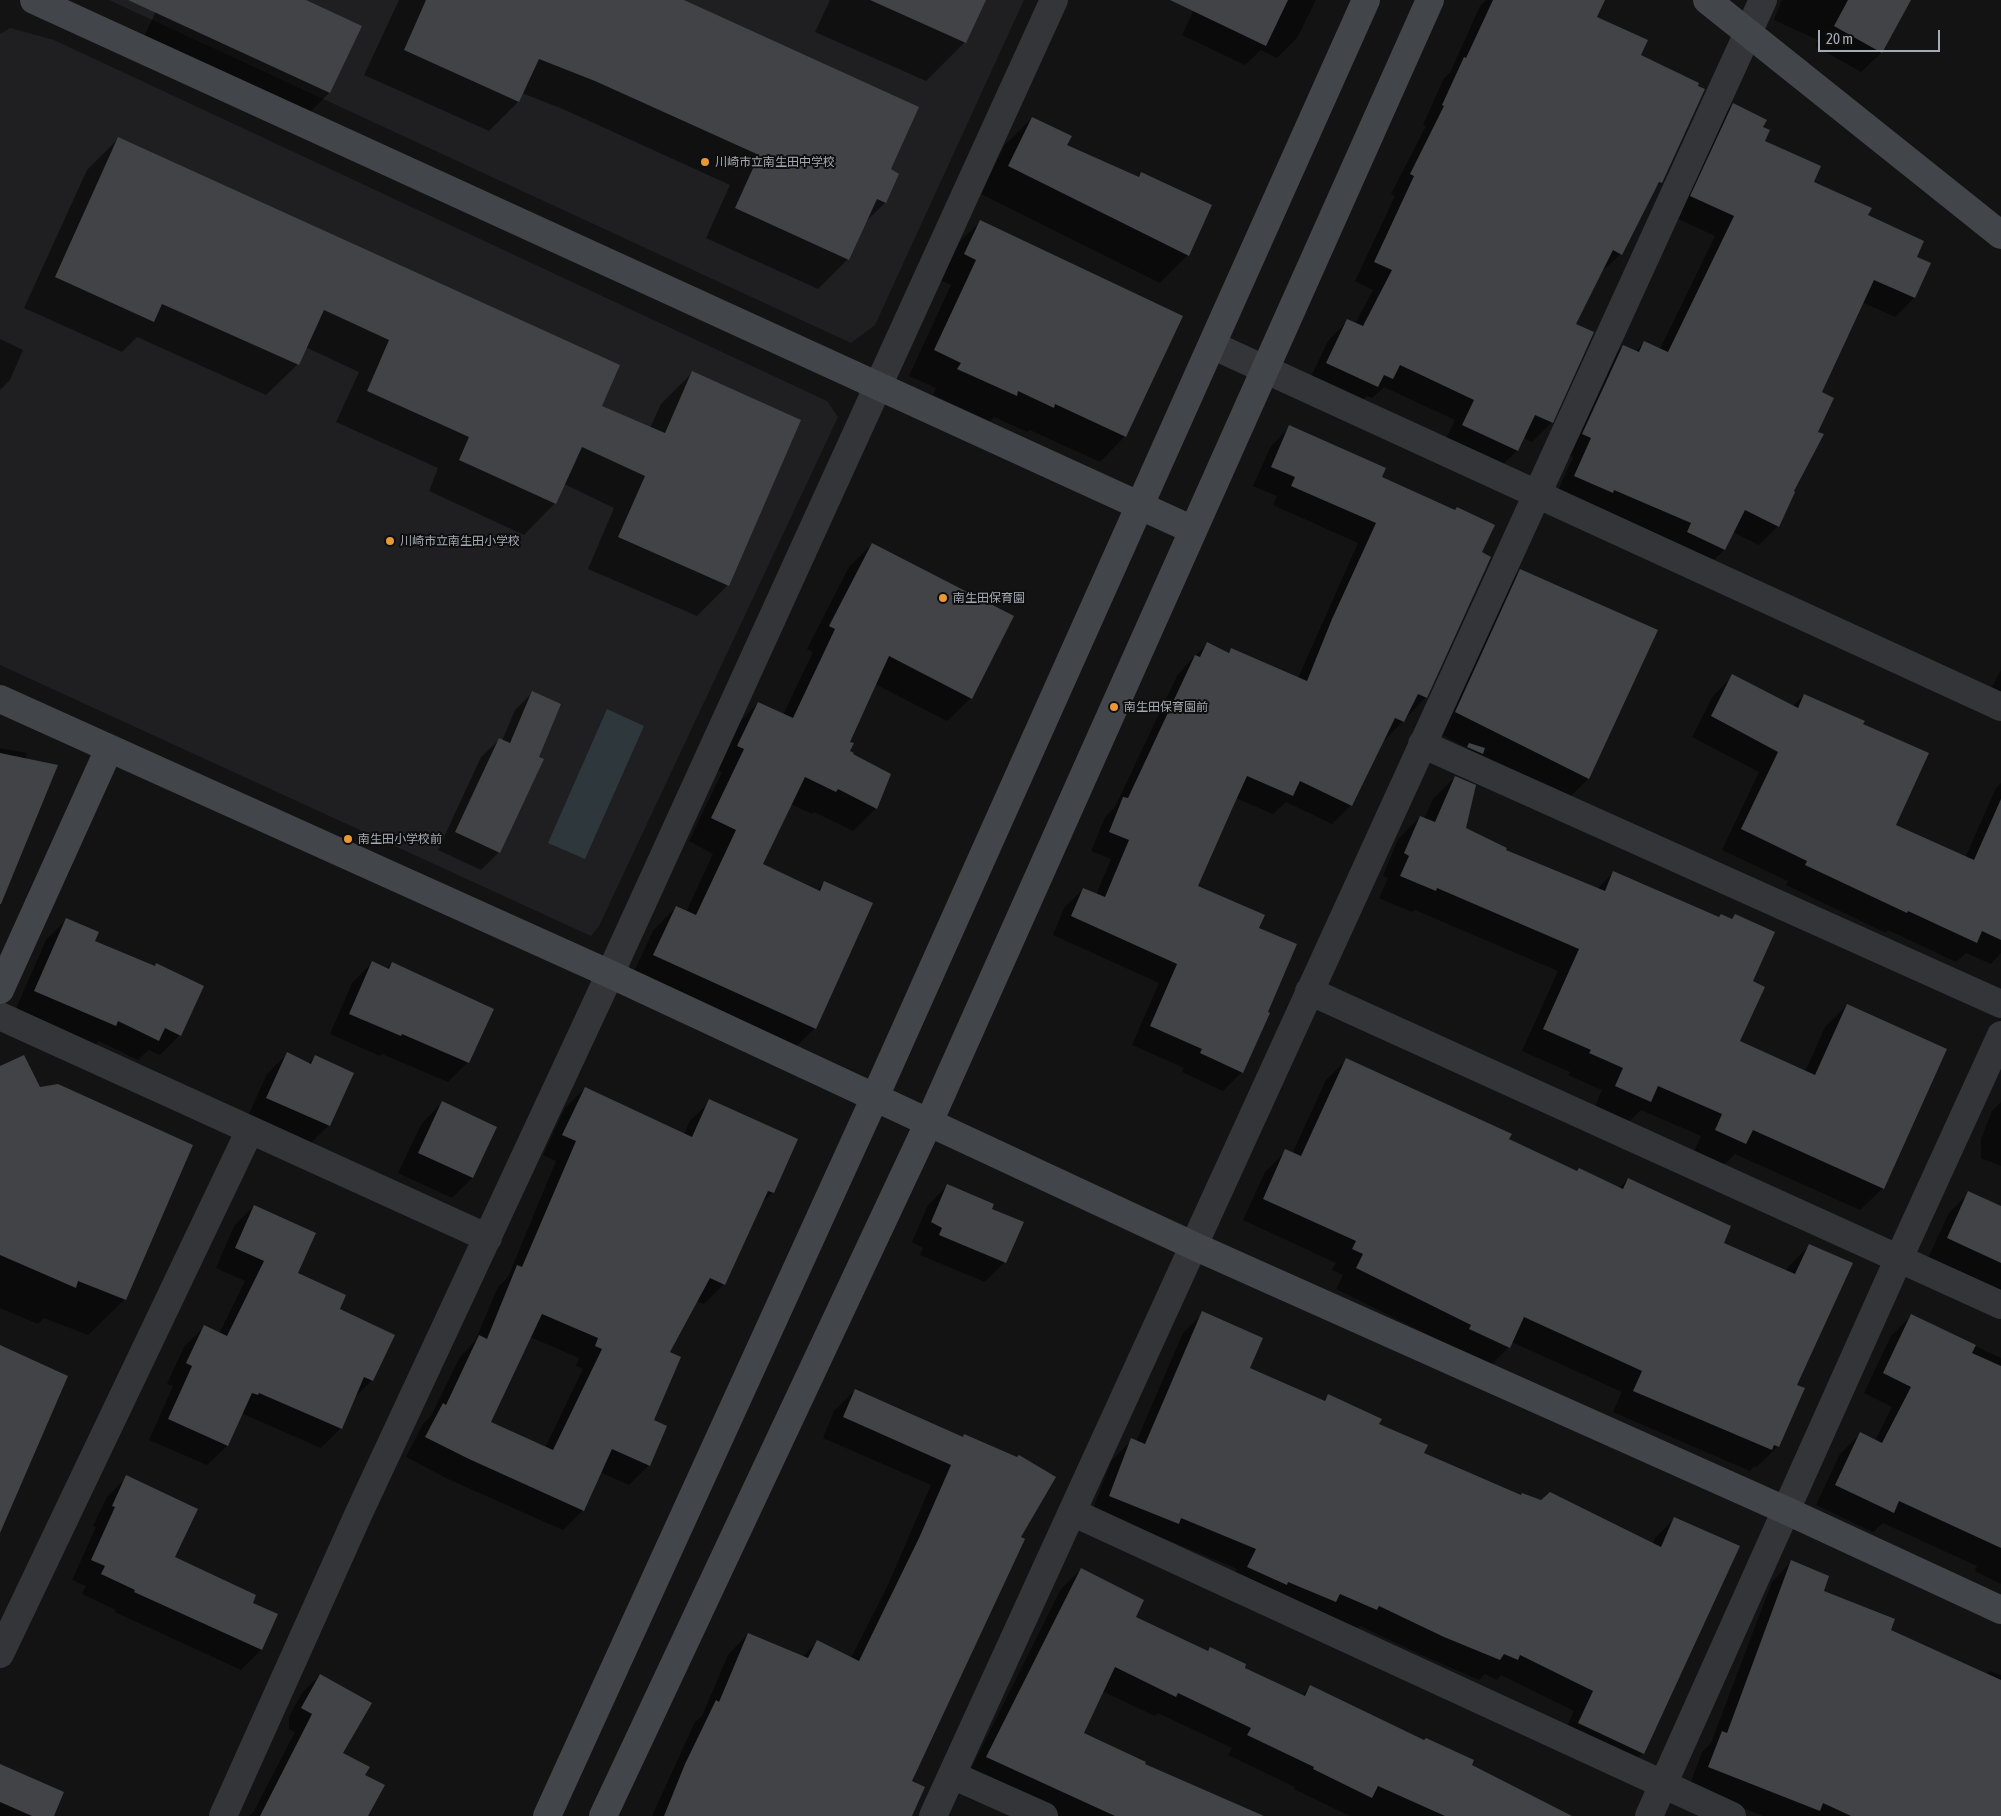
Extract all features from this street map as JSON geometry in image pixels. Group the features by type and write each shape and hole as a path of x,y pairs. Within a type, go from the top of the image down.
{"street":[{"path":"34,0 1193,530"},
{"path":"223,1816 358,1514 610,974 1054,0"},
{"path":"547,1816 875,1097 1366,0"},
{"path":"603,1816 929,1122 1430,0"},
{"path":"1708,0 2001,235"},
{"path":"933,1816 1763,0"},
{"path":"1212,345 2001,707"},
{"path":"0,699 610,974 1194,1246 1785,1510 2001,1610"},
{"path":"1422,744 2001,1004"},
{"path":"0,990 109,749"},
{"path":"1309,991 2001,1305"},
{"path":"0,1016 488,1238"},
{"path":"1649,1816 1785,1510 2001,1035"},
{"path":"0,1654 250,1130"},
{"path":"1072,1512 1732,1816"},
{"path":"952,1775 1044,1816"}],"shaded area":[{"name":"川崎市立南生田中学校","path":"109,0 1024,0 875,325 851,343"},
{"name":"川崎市立南生田小学校","path":"10,28 54,40 827,401 838,417 599,926 591,936 0,665 0,34"},
{"path":"607,709 644,726 585,859 548,843"}],"building":[{"path":"128,0 306,0 362,26 330,93"},
{"path":"426,0 684,0 919,107 891,169 899,174 886,203 877,199 849,260 735,208 759,155 595,81 539,59 519,102 404,50"},
{"path":"870,0 986,0 966,43"},
{"path":"1170,0 1288,0 1266,46"},
{"path":"1493,0 1605,0 1597,17 1648,40 1641,55 1699,83 1698,86 1705,89 1662,183 1659,182 1622,255 1613,250 1576,324 1594,332 1553,423 1535,415 1518,451 1462,425 1474,400 1400,365 1393,379 1384,375 1378,387 1326,363 1347,319 1363,326 1392,270 1374,262 1414,176 1410,174 1444,106 1442,105 1464,57 1466,58"},
{"path":"1848,0 1911,0 1882,53 1834,26"},
{"path":"1733,103 1767,120 1763,127 1770,130 1765,141 1821,166 1814,182 1872,208 1868,215 1924,241 1917,257 1931,263 1915,298 1874,280 1822,392 1834,398 1818,432 1824,434 1794,491 1779,527 1745,510 1725,550 1687,532 1691,523 1614,490 1613,493 1574,476 1591,438 1582,434 1623,345 1639,352 1644,341 1668,352 1734,216 1690,196"},
{"path":"1032,117 1072,136 1067,145 1139,177 1141,172 1212,205 1189,256 1008,166"},
{"path":"118,137 620,365 602,406 665,433 692,371 801,420 729,586 618,537 645,476 582,447 556,504 459,460 469,437 367,391 389,340 324,310 299,365 162,304 154,322 55,277"},
{"path":"980,220 1183,316 1126,437 1055,404 1054,408 1018,391 1017,396 957,369 961,363 934,350 976,260 964,254"},
{"path":"1289,425 1386,468 1382,477 1455,510 1457,507 1495,525 1482,552 1491,557 1427,698 1418,694 1404,722 1395,718 1352,806 1300,781 1293,796 1247,776 1198,886 1265,915 1259,928 1297,944 1268,1012 1270,1013 1243,1073 1200,1053 1202,1049 1150,1026 1177,964 1071,916 1083,888 1105,897 1129,840 1109,832 1123,797 1128,798 1195,655 1200,657 1207,642 1229,653 1231,648 1307,681 1332,619 1376,523 1291,486 1295,477 1271,467"},
{"path":"872,543 1014,616 972,699 889,656 850,742 854,743 850,751 853,754 891,774 877,809 838,789 836,792 805,777 763,864 820,891 824,881 873,903 816,1029 653,955 676,906 696,915 736,830 711,818 744,749 737,746 758,702 793,718 835,629 829,626"},
{"path":"1520,569 1658,630 1589,779 1455,712"},
{"path":"1732,674 1798,708 1804,694 1865,721 1863,724 1929,753 1896,825 1974,860 2001,799 2001,940 1982,931 1977,943 1908,911 1907,913 1805,865 1807,861 1741,829 1778,752 1711,716"},
{"path":"532,691 561,704 539,757 544,759 500,853 455,832 499,738 510,743"},
{"path":"1469,743 1485,748 1483,754 1467,747"},
{"path":"0,753 58,765 1,904 0,904"},
{"path":"1455,776 1476,785 1466,828 1507,848 1506,850 1605,891 1613,871 1719,917 1721,914 1732,919 1735,914 1775,932 1753,981 1765,987 1740,1041 1815,1075 1847,1004 1947,1049 1884,1189 1753,1130 1746,1144 1715,1130 1722,1114 1658,1086 1651,1102 1615,1086 1623,1068 1589,1053 1591,1050 1543,1029 1579,949 1437,888 1436,891 1400,876 1409,856 1404,853 1420,816 1435,822"},
{"path":"66,918 99,932 95,941 155,966 156,963 204,986 181,1036 165,1028 159,1041 118,1021 116,1026 34,991"},
{"path":"372,961 389,969 392,962 494,1009 469,1063 402,1034 401,1036 349,1014"},
{"path":"287,1052 311,1064 315,1055 354,1073 330,1126 266,1098"},
{"path":"24,1055 40,1087 58,1084 193,1145 126,1300 78,1281 76,1288 0,1255 0,1066"},
{"path":"1346,1058 1512,1134 1509,1139 1577,1171 1579,1168 1623,1189 1628,1178 1731,1226 1724,1243 1795,1274 1809,1244 1853,1263 1797,1385 1805,1388 1779,1447 1774,1445 1772,1450 1633,1391 1642,1371 1524,1317 1510,1348 1469,1329 1471,1325 1356,1268 1363,1254 1352,1249 1356,1241 1263,1199 1285,1149 1301,1156"},
{"path":"585,1087 692,1137 709,1099 798,1139 774,1193 768,1191 725,1285 710,1278 670,1352 681,1357 654,1420 667,1426 650,1466 612,1449 584,1511 425,1437 443,1403 446,1405 479,1335 487,1339 517,1265 522,1267 576,1141 562,1135","holes":["542,1314 598,1338 595,1346 602,1349 553,1450 491,1422"]},
{"path":"442,1101 497,1127 473,1178 418,1153"},
{"path":"947,1184 994,1204 992,1209 1024,1222 1006,1263 939,1235 942,1228 931,1222"},
{"path":"1968,1191 2001,1206 2001,1263 1947,1238"},
{"path":"254,1205 316,1233 298,1273 346,1295 340,1309 395,1335 373,1381 364,1377 342,1429 259,1393 258,1395 252,1393 228,1446 168,1419 192,1366 186,1363 204,1325 227,1336 264,1261 235,1248"},
{"path":"1202,1311 1263,1338 1250,1368 1325,1401 1328,1394 1382,1419 1379,1424 1428,1445 1424,1453 1521,1495 1522,1493 1541,1500 1550,1492 1661,1547 1674,1517 1740,1546 1644,1754 1578,1723 1593,1691 1520,1655 1518,1660 1504,1654 1500,1660 1444,1637 1379,1606 1377,1610 1340,1594 1336,1602 1288,1582 1287,1585 1247,1567 1256,1549 1181,1518 1179,1524 1109,1496 1131,1438 1145,1444"},
{"path":"1911,1314 1976,1345 1972,1353 2001,1366 2001,1548 1899,1501 1894,1513 1835,1485 1860,1432 1882,1443 1911,1387 1883,1373"},
{"path":"0,1345 68,1376 0,1533"},
{"path":"855,1389 963,1437 964,1434 1017,1457 1019,1455 1056,1477 1021,1537 1025,1539 912,1781 925,1787 912,1816 664,1816 685,1764 716,1700 719,1702 748,1633 808,1658 817,1640 859,1661 919,1538 951,1465 843,1417"},
{"path":"126,1475 198,1509 175,1557 256,1595 253,1603 278,1614 262,1650 134,1592 135,1590 101,1574 105,1566 91,1560 115,1507 112,1506"},
{"path":"1791,1560 1829,1576 1824,1591 1895,1619 1891,1630 2001,1680 2001,1816 1851,1816 1823,1803 1820,1811 1708,1767 1722,1731 1727,1733"},
{"path":"1081,1568 1144,1600 1136,1617 1208,1651 1210,1647 1246,1664 1245,1668 1305,1696 1310,1685 1424,1740 1426,1738 1474,1760 1472,1765 1572,1816 1445,1816 1378,1786 1372,1798 1313,1769 1314,1767 1247,1735 1251,1728 1178,1693 1176,1697 1115,1667 1084,1733 1146,1762 1145,1764 1264,1816 1115,1816 986,1757"},
{"path":"320,1674 372,1703 343,1753 370,1767 365,1775 385,1785 368,1816 260,1816 312,1714 301,1708"},
{"path":"0,1764 64,1792 54,1816 32,1816 0,1802"}],"place":[{"name":"川崎市立南生田中学校","path":"705,162"},
{"name":"川崎市立南生田小学校","path":"390,541"},
{"name":"南生田保育園","path":"943,598"},
{"name":"南生田保育園前","path":"1114,707"},
{"name":"南生田小学校前","path":"348,839"}]}
